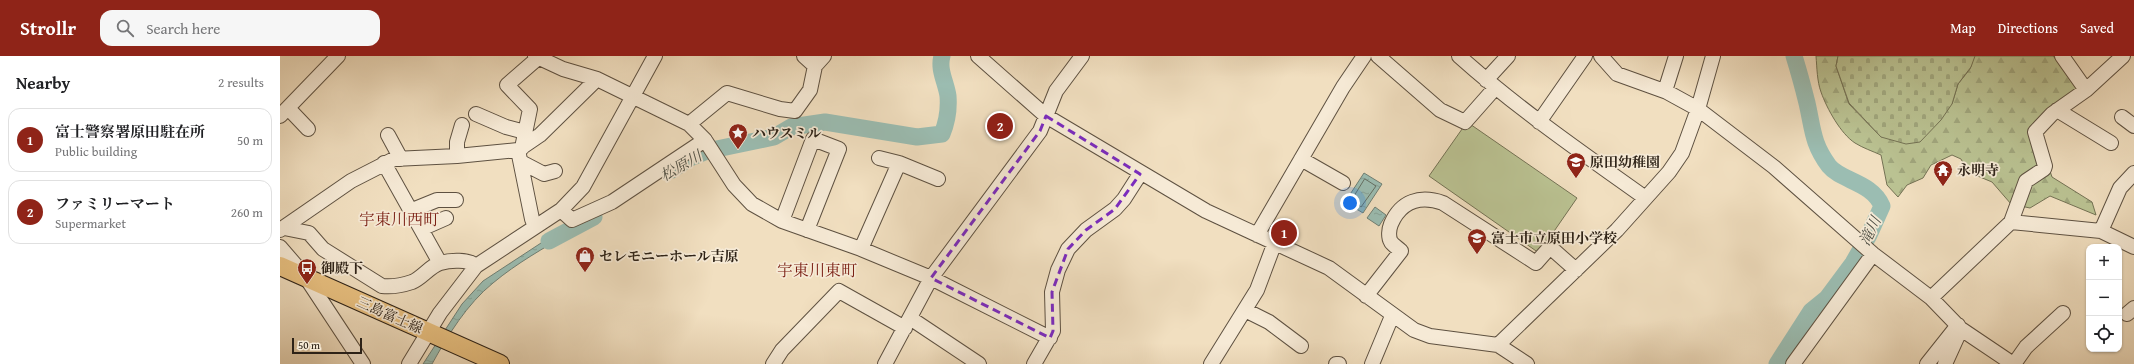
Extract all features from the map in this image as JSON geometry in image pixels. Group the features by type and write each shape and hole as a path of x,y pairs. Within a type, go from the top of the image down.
{"main road":[{"name":"三島富士線","path":"280,266 500,364"}],"street":[{"path":"409,364 438,336 456,290 476,266 561,210 583,187 656,56"},
{"path":"689,124 727,94 780,109 795,111 810,90 820,61 804,56"},
{"path":"978,56 1046,116 1140,174 1206,211 1329,268 1392,316 1414,330 1430,336 1502,347 1527,364"},
{"path":"885,364 931,278 1040,131 1056,91 1082,56"},
{"path":"1257,235 1343,87 1364,56"},
{"path":"1378,56 1440,110 1465,122 1467,122 1508,56"},
{"path":"1459,56 1490,84 1539,122 1644,197"},
{"path":"1539,122 1585,56"},
{"path":"1602,56 1617,74 1665,92 1698,109 1774,167 1874,254 1931,298 1959,327 2014,364 2026,347 2063,313"},
{"path":"1665,92 1676,56"},
{"path":"1502,347 1576,270 1617,230 1644,197 1669,172 1682,153 1698,109 1713,56"},
{"path":"2062,56 2086,90"},
{"path":"308,129 284,112 335,57"},
{"path":"535,227 532,219 520,153 530,109 507,85 536,57 597,79 689,124 706,141 734,185 752,204 782,221 861,249 931,278 1050,338"},
{"path":"1931,298 2011,222 2026,181 2044,169 2045,166 2035,132 2043,122 2057,110 2086,90 2116,58"},
{"path":"282,229 315,204 384,163 401,159 520,153 597,79"},
{"path":"2057,110 2111,142"},
{"path":"476,114 506,127 525,132"},
{"path":"2122,117 2134,126"},
{"path":"457,156 457,142 462,125"},
{"path":"388,134 401,159"},
{"path":"782,221 813,140 839,149 807,230"},
{"path":"561,210 572,220 612,202 706,141"},
{"path":"520,153 544,174 555,171"},
{"path":"879,158 938,179"},
{"path":"1301,159 1343,183"},
{"path":"384,163 440,263"},
{"path":"861,249 899,164"},
{"path":"2101,231 2120,188 2134,172"},
{"path":"1034,364 1053,331 1052,292 1058,270 1068,249 1086,230 1115,209 1124,199 1140,174"},
{"path":"410,211 437,200 456,200"},
{"path":"1366,296 1401,251 1391,242 1389,229 1394,217 1404,205 1416,201 1429,200 1443,203 1536,263 1550,247 1576,270"},
{"path":"421,229 446,218"},
{"path":"2011,222 2101,231 2134,247"},
{"path":"282,229 309,233 323,249 382,286 413,282 440,263 465,261 472,262 476,266"},
{"path":"1211,364 1257,290 1275,242"},
{"path":"280,247 305,276 363,364"},
{"path":"1793,364 1874,254"},
{"path":"773,364 782,350 839,291 907,323 972,362"},
{"path":"1245,310 1269,322 1301,346"},
{"path":"1372,364 1392,316"},
{"path":"1927,364 1959,327"},
{"path":"1945,364 1959,327"},
{"path":"1502,347 1508,364"}],"highlighted area":[{"path":"1046,116 1140,174 1115,209 1086,230 1068,249 1052,292 1053,331 1050,338 931,278 1040,131"}],"green space":[{"path":"1816,56 1838,56 1836,66 1849,104 1881,137 1952,104 1958,84 1970,69 1974,56 2053,56 2082,89 2039,139 2052,177 2092,202 2096,215 2050,196 2030,208 2011,204 1992,182 1968,172 1961,159 1952,155 1931,165 1923,178 1907,185 1898,197 1887,185 1881,155 1855,143 1850,139 1831,113 1820,88 1817,74"},
{"path":"1838,56 1975,56 1971,67 1958,84 1952,104 1941,120 1920,142 1906,144 1881,137 1849,103 1836,66"},
{"path":"1467,122 1577,198 1539,253 1429,176"}],"water":[{"path":"1364,173 1382,184 1363,213 1345,202"},
{"path":"1375,207 1386,215 1379,226 1367,218"},
{"path":"567,226 571,232 521,262 484,291 466,310 432,364 423,364 462,304 483,281"}],"waterway":[{"name":"松原川","path":"672,170 688,159 707,151 774,137 791,127 825,122 917,137 942,134 948,111 948,96 941,66 942,56"},
{"name":"滝川","path":"1777,364 1811,311 1827,298 1853,263 1869,235 1882,206 1871,192 1834,171 1823,158 1814,136 1807,103 1794,56"},
{"name":"松原川","path":"549,241 594,217"}],"place":[{"name":"ファミリーマート","path":"1000,126"},
{"name":"ハウスミル","path":"738,150"},
{"name":"原田幼稚園","path":"1576,179"},
{"name":"永明寺","path":"1943,187"},
{"name":"富士警察署原田駐在所","path":"1284,233"},
{"name":"富士市立原田小学校","path":"1477,255"},
{"name":"セレモニーホール吉原","path":"585,273"},
{"name":"御殿下","path":"307,285"}],"district":[{"name":"宇東川西町","path":"399,219"},
{"name":"宇東川東町","path":"817,270"}]}
